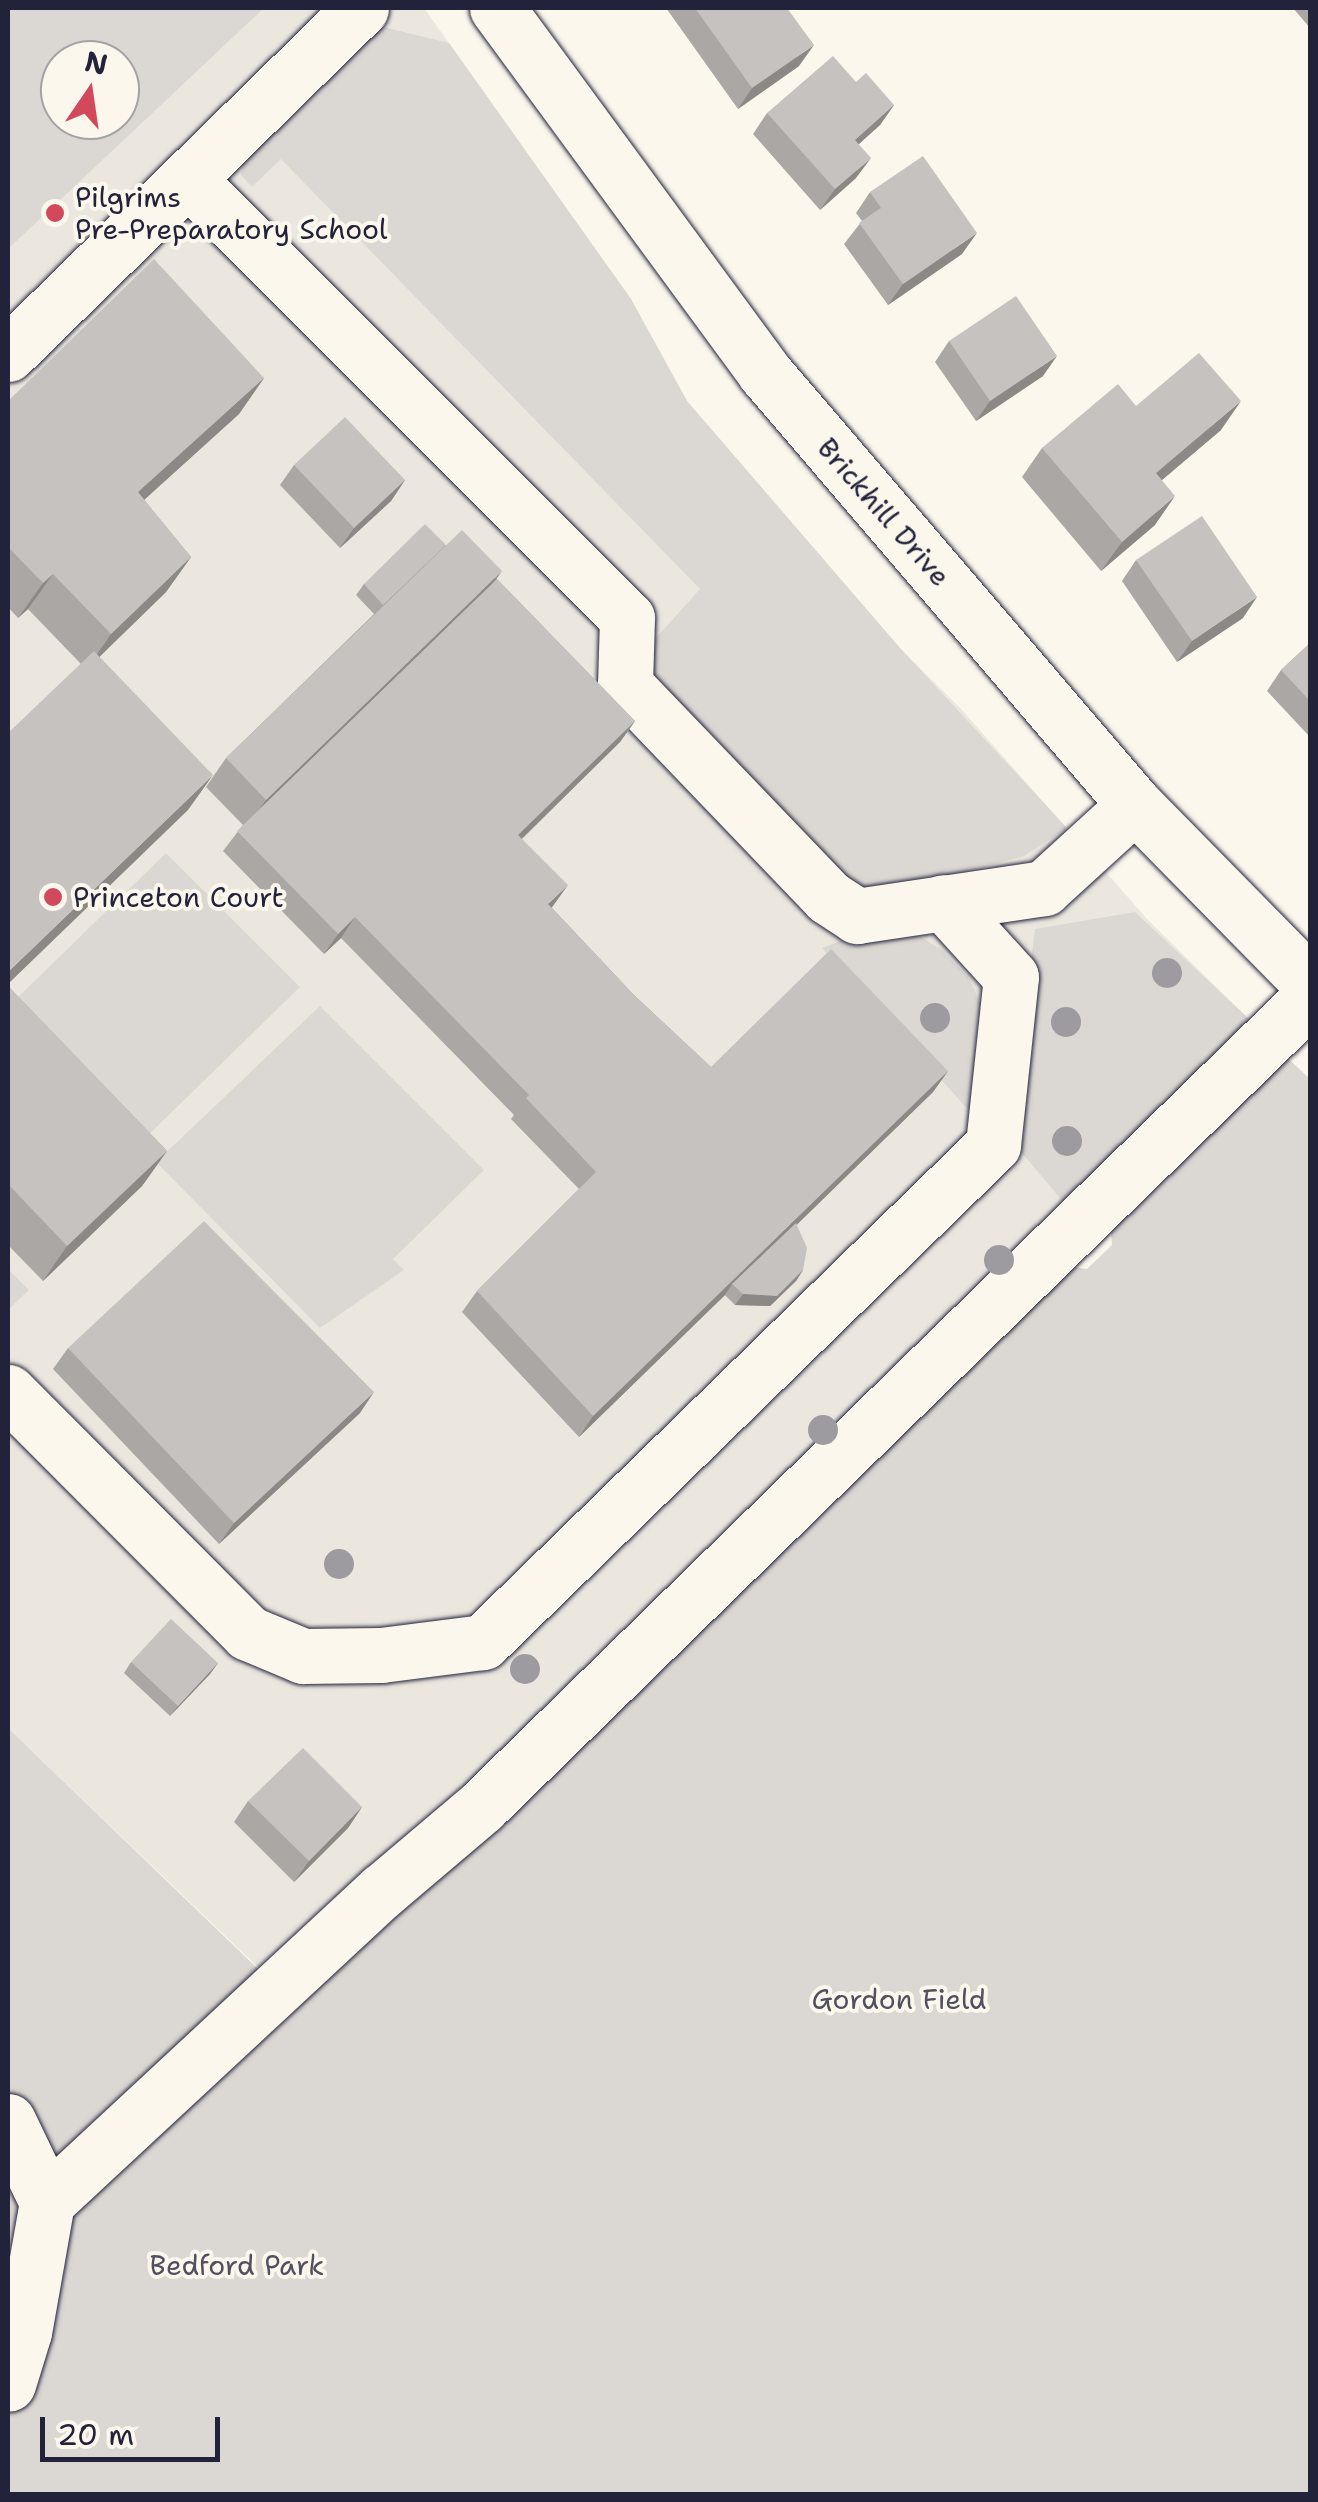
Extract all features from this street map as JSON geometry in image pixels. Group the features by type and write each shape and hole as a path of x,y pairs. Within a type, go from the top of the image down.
{"street":[{"path":"8,354 362,8"},
{"name":"Brickhill Drive","path":"497,8 764,372 1135,806 1299,951"},
{"path":"187,178 628,618 625,684 828,897 856,916 1044,888 1135,806"},
{"path":"8,1392 248,1633 304,1656 380,1655 484,1642 993,1145 1011,977 943,902"},
{"path":"47,2202 382,1891 481,1807 1310,998"},
{"path":"8,2121 47,2202 24,2332 8,2384"}],"shaded area":[{"path":"8,8 424,8 631,299 687,401 900,648 961,709 1149,921 1249,1019 384,1878 370,1864 261,1970 8,1728"}],"green space":[{"path":"8,8 264,8 140,125 140,40 40,40 40,140 124,140 8,249"},
{"path":"375,25 449,43 631,299 687,401 900,648 1067,828 1024,856 891,892 848,888 637,659 700,589 281,159 252,187 241,175 243,159"},
{"path":"166,853 300,987 140,1143 8,1007"},
{"path":"1135,912 1249,1019 1066,1205 1010,1139 1035,929"},
{"path":"909,929 943,951 969,978 989,1022 973,1115 822,948 866,931"},
{"path":"320,1006 484,1170 393,1259 404,1270 320,1328 156,1162"},
{"name":"Gordon Field","path":"1279,1050 1310,1079 1310,2494 8,2494 8,1728 280,1990 1060,1265 1087,1269 1112,1245 1110,1216"},
{"path":"8,1269 29,1290 8,1310"}],"building":[{"path":"695,8 787,8 814,45 752,88"},
{"path":"833,56 856,82 866,73 894,105 855,140 871,158 835,189 767,113"},
{"path":"923,156 977,233 903,284 859,223 881,208 870,192"},
{"path":"154,259 264,378 138,492 191,557 111,634 53,574 43,583 8,547 8,401"},
{"path":"1016,296 1057,356 990,401 949,341"},
{"path":"1199,353 1241,401 1156,473 1175,496 1122,542 1042,448 1118,384 1136,406"},
{"path":"345,417 405,480 354,528 294,465"},
{"path":"1202,516 1257,597 1192,641 1136,560"},
{"path":"425,524 446,545 383,605 364,584"},
{"path":"462,530 502,571 266,800 226,758"},
{"path":"497,579 635,721 518,835 568,885 548,904 634,995 711,1067 831,949 948,1071 593,1416 477,1291 596,1172 526,1098 529,1095 355,917 338,934 237,831"},
{"path":"1310,643 1310,701 1281,670"},
{"name":"Princeton Court","path":"94,651 213,775 8,972 8,733"},
{"path":"8,986 167,1151 67,1246 8,1184"},
{"path":"204,1221 374,1392 234,1523 68,1348"},
{"path":"796,1223 807,1248 803,1270 777,1296 743,1294 732,1284"},
{"path":"171,1619 218,1663 178,1706 131,1662"},
{"path":"303,1748 362,1807 309,1861 248,1801"}],"place":[{"name":"Pilgrims Pre-Preparatory School","path":"55,213"},
{"name":"Princeton Court","path":"53,897"}],"park label":[{"name":"Bedford Park","path":"237,2265"}]}
